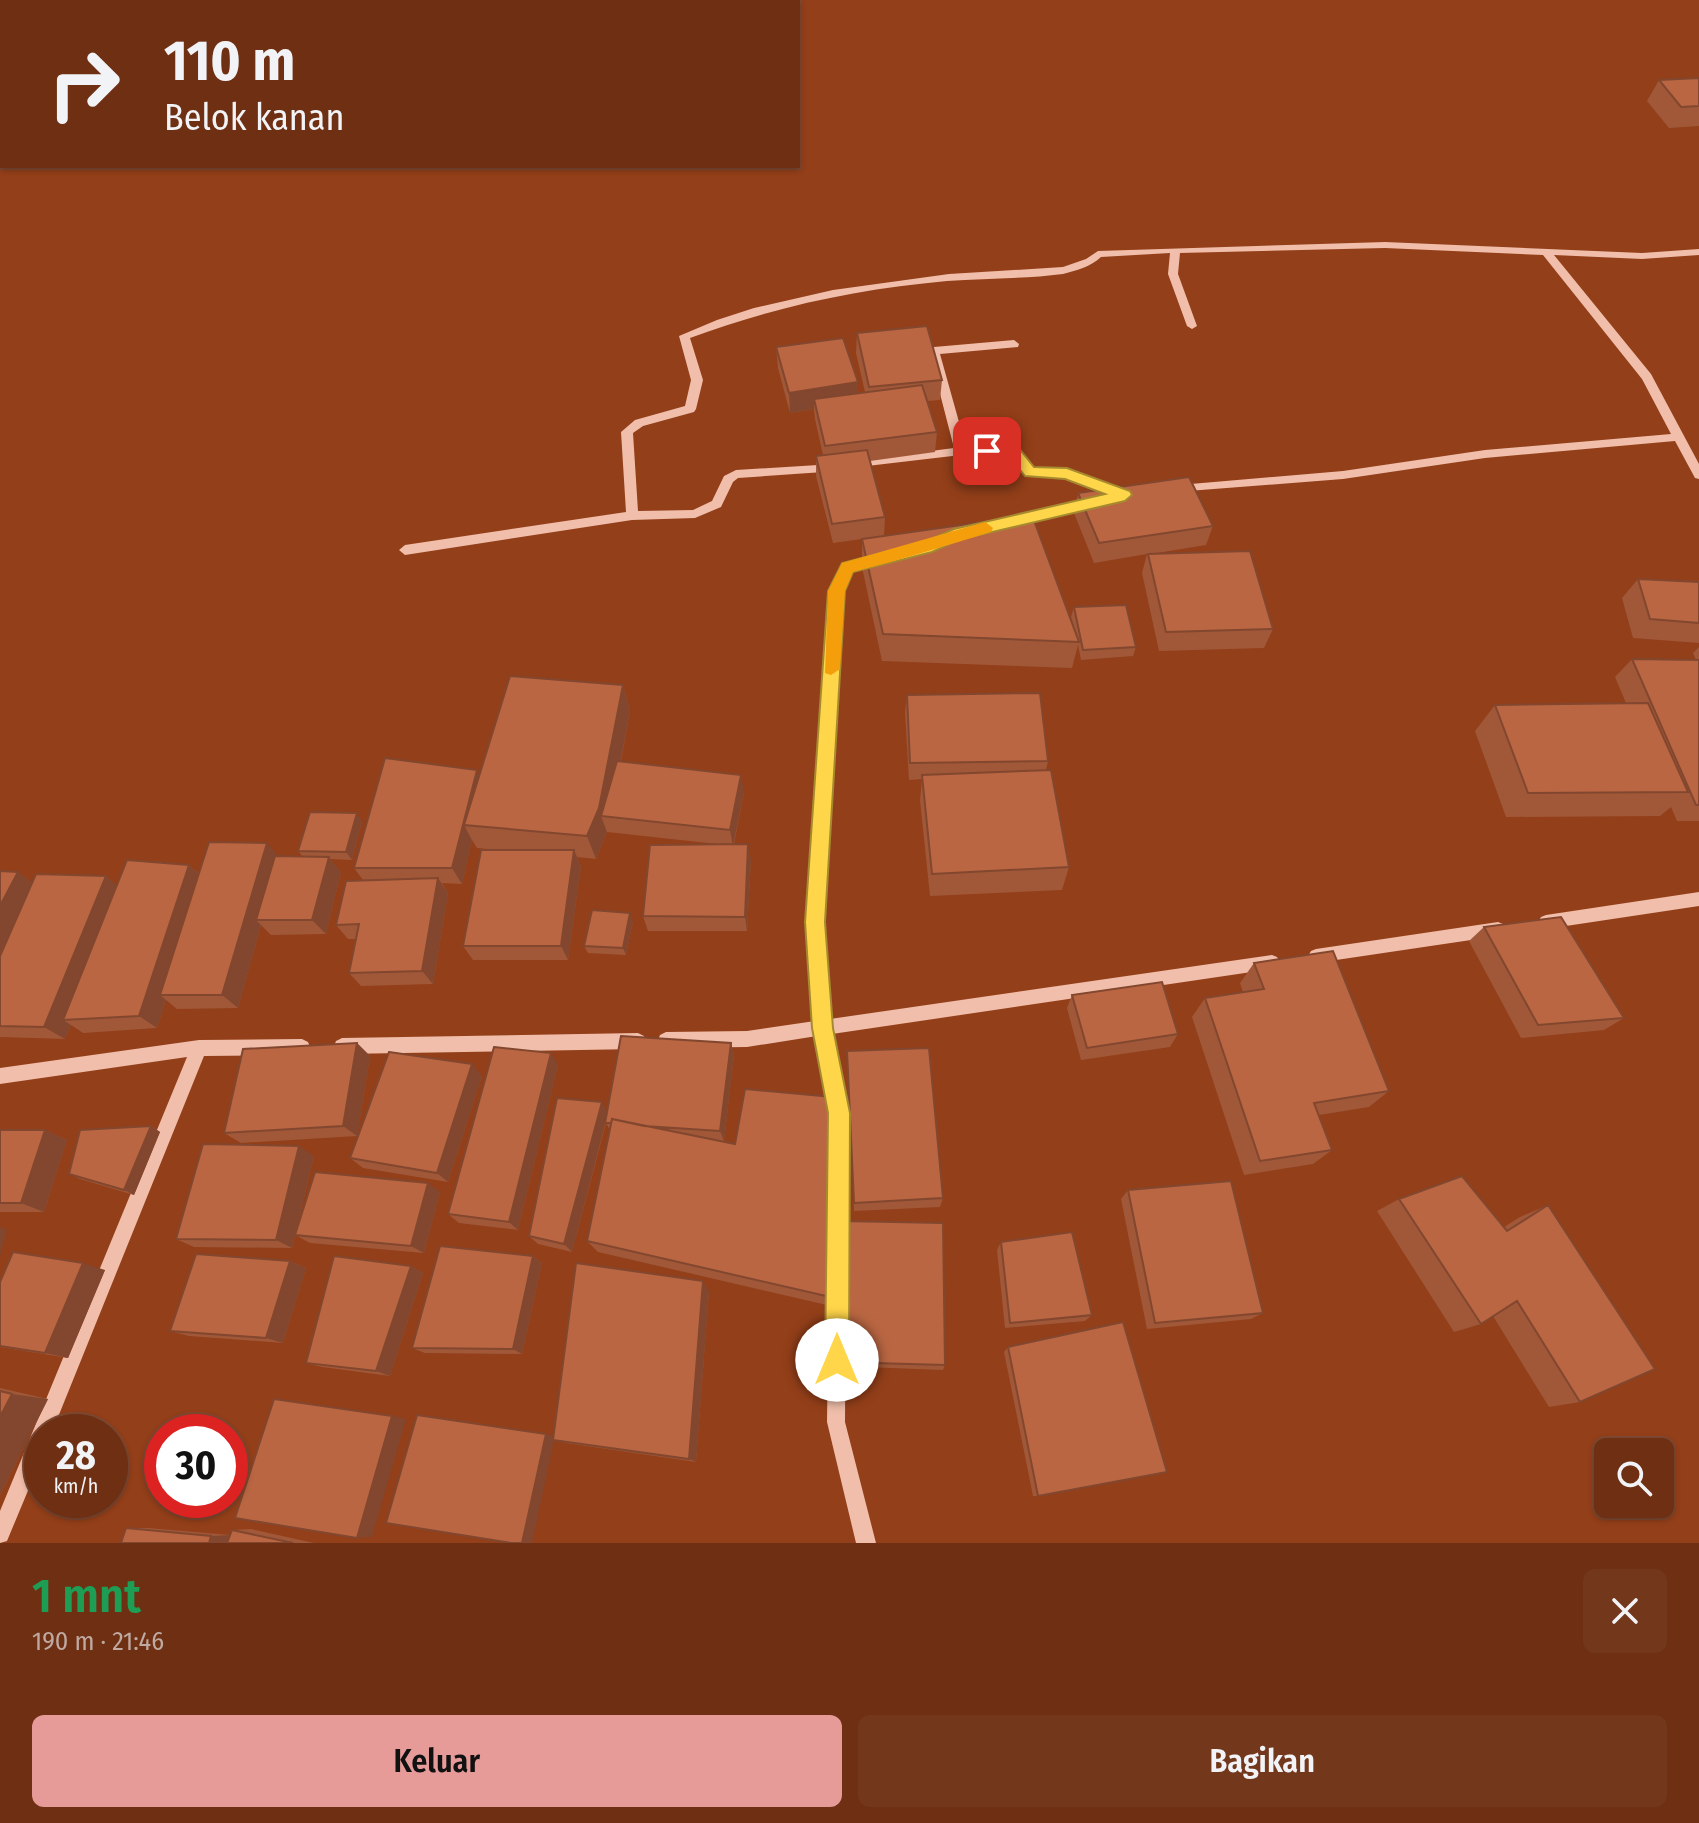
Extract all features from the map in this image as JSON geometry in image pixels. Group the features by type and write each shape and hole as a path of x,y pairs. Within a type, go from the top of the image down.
{"street":[{"path":"632,516 627,432 639,423 690,409 697,380 684,336 797,299 928,278 1051,272 1087,266 1098,254 1385,245 1642,256 1699,252"},
{"path":"1175,250 1173,274 1192,326"},
{"path":"1547,253 1647,377 1699,475"},
{"path":"961,451 934,351 1014,344"},
{"path":"1165,490 1343,475 1485,454 1679,437"},
{"path":"405,550 632,516 708,511 717,504 728,479 736,474 824,469 961,451 1013,451 1030,472 1067,473 1131,494 1001,524"},
{"path":"866,1543 836,1422 839,1113 823,1028 815,922 836,591 847,568 893,556"},
{"path":"0,1076 199,1048 747,1039 1699,899"},
{"path":"50,1414 199,1048"},
{"path":"0,1534 24,1476"}],"building":[{"path":"1699,78 1699,106 1681,107 1659,80"},
{"path":"927,326 942,380 869,387 857,333"},
{"path":"843,338 858,382 789,393 776,347"},
{"path":"922,385 937,432 825,446 814,399"},
{"path":"867,450 885,517 832,524 816,456"},
{"path":"1189,477 1213,526 1099,543 1078,493"},
{"path":"1032,515 1079,642 883,634 862,539"},
{"path":"1250,551 1273,629 1166,632 1148,554"},
{"path":"1638,579 1699,582 1699,623 1650,619"},
{"path":"1126,605 1136,647 1083,650 1074,607"},
{"path":"1632,659 1699,660 1699,805 1696,805"},
{"path":"510,676 623,685 599,808 587,836 464,825"},
{"path":"1040,693 1048,761 910,763 907,695"},
{"path":"1648,703 1688,792 1528,793 1495,705"},
{"path":"385,758 477,770 452,868 354,868"},
{"path":"617,761 741,775 730,830 601,816"},
{"path":"1051,770 1069,867 932,874 922,775"},
{"path":"310,812 357,813 346,852 298,851"},
{"path":"209,842 267,843 222,995 160,995"},
{"path":"748,844 745,917 643,916 650,845"},
{"path":"481,850 574,850 561,946 463,946"},
{"path":"275,856 329,857 312,920 256,920"},
{"path":"127,860 189,865 139,1016 63,1020"},
{"path":"0,871 18,872 0,906"},
{"path":"36,874 106,876 44,1027 0,1026 0,956"},
{"path":"438,878 422,971 349,973 359,924 336,925 346,881"},
{"path":"592,910 630,913 623,948 584,946"},
{"path":"1561,917 1624,1018 1538,1025 1484,927"},
{"path":"1333,951 1389,1091 1314,1103 1332,1150 1260,1161 1205,998 1264,989 1254,963"},
{"path":"1162,982 1178,1034 1087,1048 1072,995"},
{"path":"621,1036 731,1043 720,1131 644,1126 612,1119 611,1123 605,1123"},
{"path":"357,1043 343,1126 224,1133 243,1049"},
{"path":"494,1047 551,1053 509,1222 448,1214"},
{"path":"929,1048 943,1198 854,1203 847,1051"},
{"path":"389,1052 472,1064 437,1173 350,1158"},
{"path":"745,1089 833,1097 826,1296 587,1241 612,1119 735,1144"},
{"path":"557,1098 602,1102 564,1244 529,1236"},
{"path":"151,1126 124,1190 69,1174 80,1130"},
{"path":"0,1130 45,1130 21,1203 0,1203"},
{"path":"203,1144 299,1146 276,1240 176,1239"},
{"path":"315,1172 428,1183 411,1246 295,1235"},
{"path":"1462,1176 1507,1231 1548,1205 1655,1369 1580,1402 1517,1301 1481,1324 1399,1199"},
{"path":"1231,1181 1263,1313 1155,1323 1128,1190"},
{"path":"842,1221 943,1223 945,1365 838,1362"},
{"path":"1072,1232 1092,1315 1010,1323 1001,1242"},
{"path":"440,1246 533,1256 513,1349 412,1348"},
{"path":"13,1252 83,1263 45,1353 0,1346 0,1282"},
{"path":"196,1254 290,1261 266,1338 170,1331"},
{"path":"334,1256 411,1266 376,1371 306,1363"},
{"path":"576,1263 703,1281 689,1459 553,1440"},
{"path":"1123,1322 1167,1472 1038,1496 1008,1347"},
{"path":"0,1391 12,1394 0,1417"},
{"path":"274,1399 392,1416 357,1538 235,1518 248,1518 248,1478"},
{"path":"417,1415 546,1434 522,1543 386,1523"},
{"path":"126,1528 211,1536 209,1543 121,1543"},
{"path":"232,1530 293,1543 227,1543"}],"slow traffic":[{"path":"831,669 836,591 847,568 932,546 954,535 985,528"}],"route":[{"path":"837,1360 839,1113 823,1028 815,922 836,591 847,568 932,546 954,535 1125,495 1067,473 1030,472 1013,451 987,451"}]}
